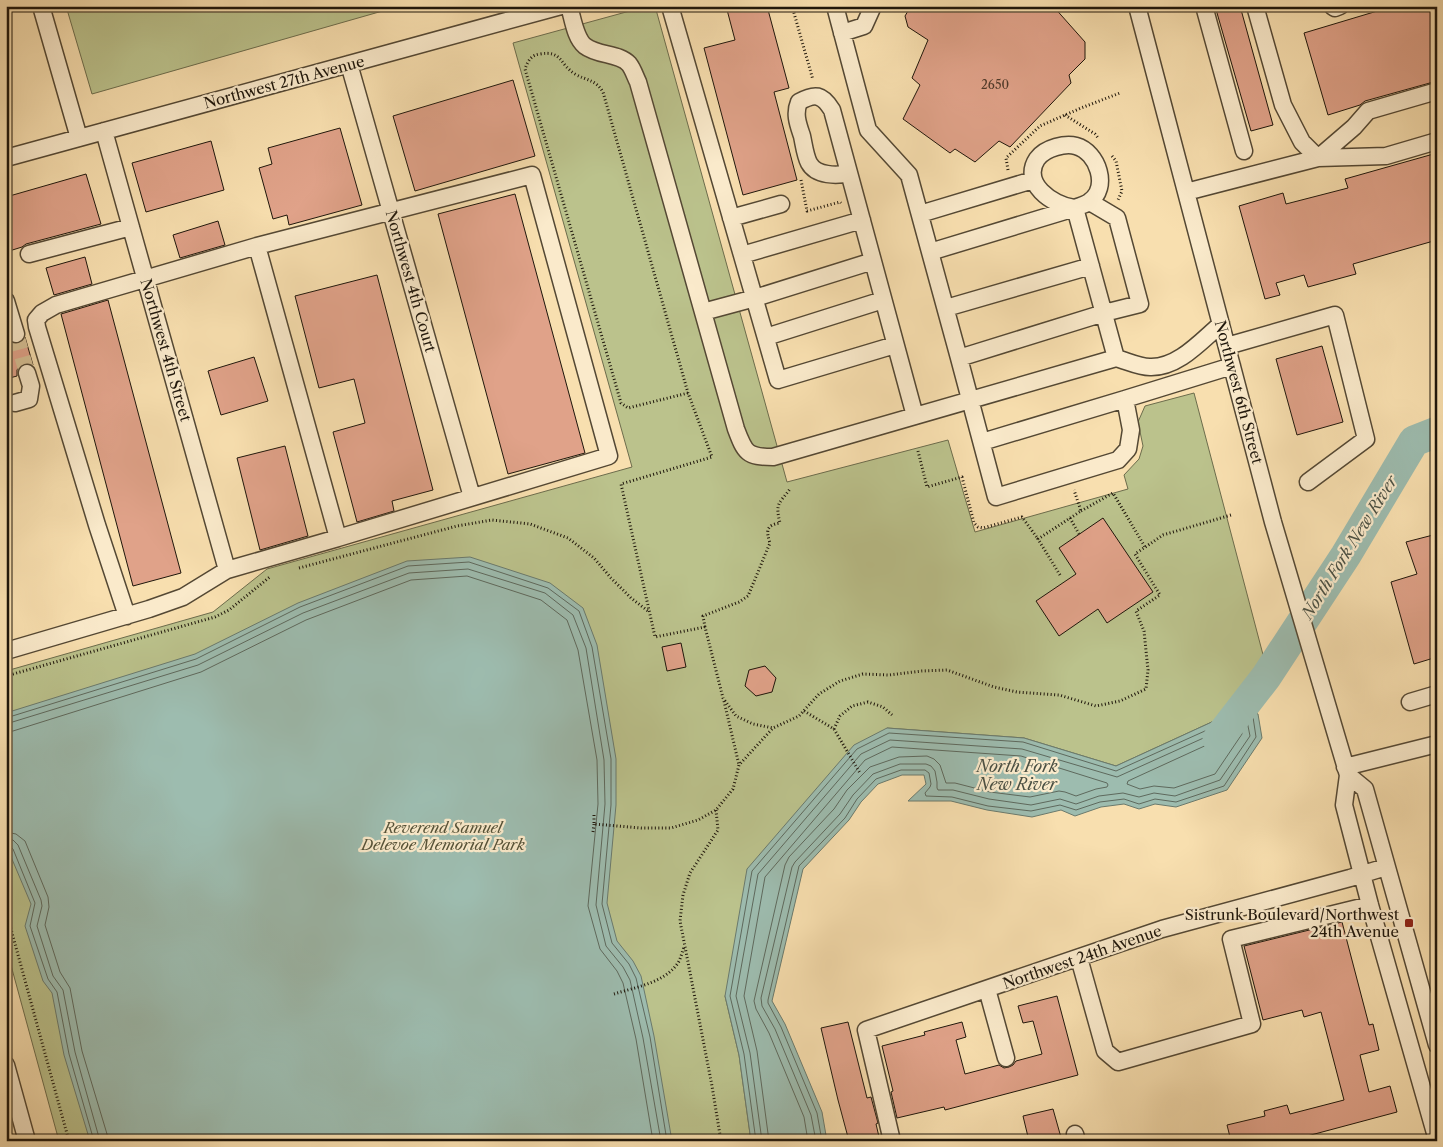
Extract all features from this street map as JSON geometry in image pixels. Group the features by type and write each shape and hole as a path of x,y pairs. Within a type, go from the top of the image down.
{"street":[{"path":"41,6 79,138"},
{"path":"569,6 576,31 584,46 600,54 614,56 628,63 638,82 736,429 743,448 756,457 773,457 1116,358 1149,367 1162,366 1179,360 1221,324"},
{"path":"670,6 778,380 896,345"},
{"path":"835,6 868,130 909,175 996,497 1118,460 1128,449 1131,430 1125,399"},
{"path":"842,33 864,26 873,6"},
{"name":"Northwest 6th Street","path":"1137,6 1273,522 1346,771 1344,805 1436,1140"},
{"path":"1204,6 1244,151"},
{"path":"1255,6 1283,105 1302,142 1318,158"},
{"path":"1332,6 1335,8 1340,6"},
{"name":"Northwest 27th Avenue","path":"6,158 552,8"},
{"name":"Northwest 4th Court","path":"349,64 472,497"},
{"path":"1318,158 1354,128 1368,111 1437,91"},
{"path":"849,173 838,176 826,174 810,164 797,119 796,110 799,102 806,98 817,96 826,99 832,110 915,416"},
{"name":"Northwest 4th Street","path":"104,131 227,570"},
{"path":"1186,192 1318,158 1386,156 1437,141"},
{"path":"930,252 1082,205 1099,190 1100,177 1096,163 1086,151 1076,146 1064,145 1047,150 1038,158 1032,169 1033,180 1050,200 1065,207 1082,205 1117,218 1140,304 1104,313 959,358"},
{"path":"6,652 127,616 183,597 227,570 609,456 532,175 258,246 56,305 42,313 36,320 127,616"},
{"path":"920,214 1033,180"},
{"path":"731,218 781,204"},
{"path":"1082,205 1091,266 1116,358"},
{"path":"742,255 862,220"},
{"path":"29,254 131,227"},
{"path":"258,246 338,538"},
{"path":"703,312 873,261"},
{"path":"946,308 1091,266"},
{"path":"766,338 884,300"},
{"path":"6,301 16,334"},
{"path":"1227,346 1336,315 1366,439 1308,482"},
{"path":"982,442 1232,366"},
{"path":"16,403 29,399 31,386 27,373"},
{"path":"1410,702 1437,694"},
{"path":"1346,771 1437,744"},
{"path":"1346,771 1365,789 1435,1035"},
{"name":"Northwest 24th Avenue","path":"892,1141 866,1030 1162,929 1386,867"},
{"path":"1079,958 1105,1052 1118,1062 1252,1024 1231,939 1370,905"},
{"path":"987,989 1006,1058"},
{"path":"6,1065 27,1141"}],"path":[{"path":"1010,176 1006,158 1040,126 1120,93"},
{"path":"918,451 927,487 962,477 974,523 978,527 983,528 1022,516 1060,575"},
{"path":"1070,475 1081,511"},
{"path":"706,627 703,616 740,602 748,596 770,542 767,534 769,528 774,524 780,523 777,511 778,505 790,489"},
{"path":"1038,539 1113,493 1146,547"},
{"path":"1135,554 1163,535 1231,515"},
{"path":"1070,518 1079,534"},
{"path":"298,568 457,526 492,520 530,524 568,538 594,558 624,591 649,612"},
{"path":"6,676 216,617 228,610 270,576 280,574"},
{"path":"594,824 641,828 671,828 698,820 716,810 733,789 739,765 723,698"},
{"path":"834,729 840,716 852,706 868,702 883,707 892,715"},
{"path":"804,711 834,729 860,773"},
{"path":"739,765 773,728"},
{"path":"716,810 718,830 690,873 683,895 680,921 721,1141"},
{"path":"593,832 594,815"},
{"path":"6,911 69,1141"},
{"path":"614,994 650,983 668,974 679,961 684,945"}],"green space":[{"path":"66,6 400,6 92,94"},
{"name":"Reverend Samuel Delevoe Memorial Park","path":"648,6 655,6 787,482 948,440 975,532 1128,489 1124,475 1139,459 1143,446 1138,422 1145,406 1194,393 1266,666 1214,721 1116,766 1024,738 887,728 725,996 739,1055 751,1141 59,1141 6,947 6,671 213,612 267,569 632,467 513,43"}],"water":[{"path":"470,557 550,583 583,608 597,645 616,759 616,805 607,903 617,941 633,961 641,976 654,1036 672,1141 90,1141 64,1055 52,993 43,981 25,926 31,904 6,845 6,715 9,712 195,654 298,603 407,561"},
{"name":"North Fork New River","path":"1233,701 1258,714 1262,738 1227,790 1176,807 1155,804 1139,809 1124,804 1101,807 1075,816 1061,810 1032,817 987,810 951,801 908,801 926,784 924,775 902,775 878,784 861,802 849,820 803,869 772,1001 785,1024 822,1112 827,1141 751,1141 739,1055 725,996 747,869 854,745 887,728 1024,738 1116,766 1214,721"}],"building":[{"path":"726,6 767,6 789,88 774,92 797,180 743,195 704,48 735,40"},
{"path":"911,6 1053,6 1085,42 1085,59 1069,75 1071,83 1010,147 999,141 975,162 955,149 950,153 903,119 920,85 912,78 928,40 908,27 905,16"},
{"path":"1215,6 1240,6 1273,125 1251,131"},
{"path":"1394,6 1437,6 1437,81 1365,101 1360,105 1328,115 1304,33"},
{"path":"513,80 535,156 415,191 393,116"},
{"path":"340,128 362,205 289,225 287,215 273,219 259,168 272,164 268,148"},
{"path":"211,141 224,190 146,212 132,163"},
{"path":"1437,153 1437,240 1353,264 1356,274 1308,287 1304,275 1276,283 1280,295 1265,299 1239,206 1283,193 1286,204 1348,188 1345,179"},
{"path":"86,174 101,224 26,244 6,252 6,197"},
{"path":"515,194 585,453 508,474 438,214"},
{"path":"218,221 225,245 180,258 173,235"},
{"path":"85,257 92,284 54,295 46,268"},
{"path":"377,275 433,490 392,501 394,511 357,522 333,432 365,423 354,379 319,388 295,296"},
{"path":"108,300 181,573 133,586 61,314"},
{"path":"6,336 14,344 23,341 25,337 33,365 29,363 24,364 17,370 17,376 6,379"},
{"path":"1322,346 1343,422 1297,435 1276,359"},
{"path":"254,357 268,401 221,415 208,371"},
{"path":"285,446 308,536 260,550 237,458"},
{"path":"1103,518 1153,592 1107,623 1098,609 1059,636 1036,601 1076,574 1059,548"},
{"path":"1437,534 1437,657 1414,664 1391,582 1417,574 1406,542"},
{"path":"681,643 686,667 667,671 662,647"},
{"path":"765,666 776,678 772,692 756,696 745,686 749,670"},
{"path":"1342,922 1369,1025 1373,1024 1379,1050 1360,1055 1369,1092 1390,1086 1397,1112 1296,1139 1296,1141 1231,1141 1227,1125 1265,1116 1264,1111 1287,1105 1290,1114 1344,1100 1321,1012 1304,1017 1302,1010 1263,1020 1244,946"},
{"path":"1057,996 1078,1075 945,1110 944,1107 897,1118 891,1092 893,1091 882,1046 925,1035 924,1032 962,1022 966,1037 956,1040 965,1074 999,1065 1004,1068 1009,1067 1016,1061 1042,1054 1033,1021 1023,1023 1018,1006"},
{"path":"848,1022 867,1098 871,1097 878,1123 876,1124 880,1141 849,1141 821,1028"},
{"path":"1053,1109 1062,1141 1029,1141 1023,1116"}],"waterway":[{"name":"North Fork New River","path":"1218,739 1266,677 1346,555 1414,441 1437,432"}],"tunnel":[{"path":"16,334 27,373"}],"place":[{"name":"Sistrunk Boulevard/Northwest 24th Avenue","path":"1409,923"}]}
